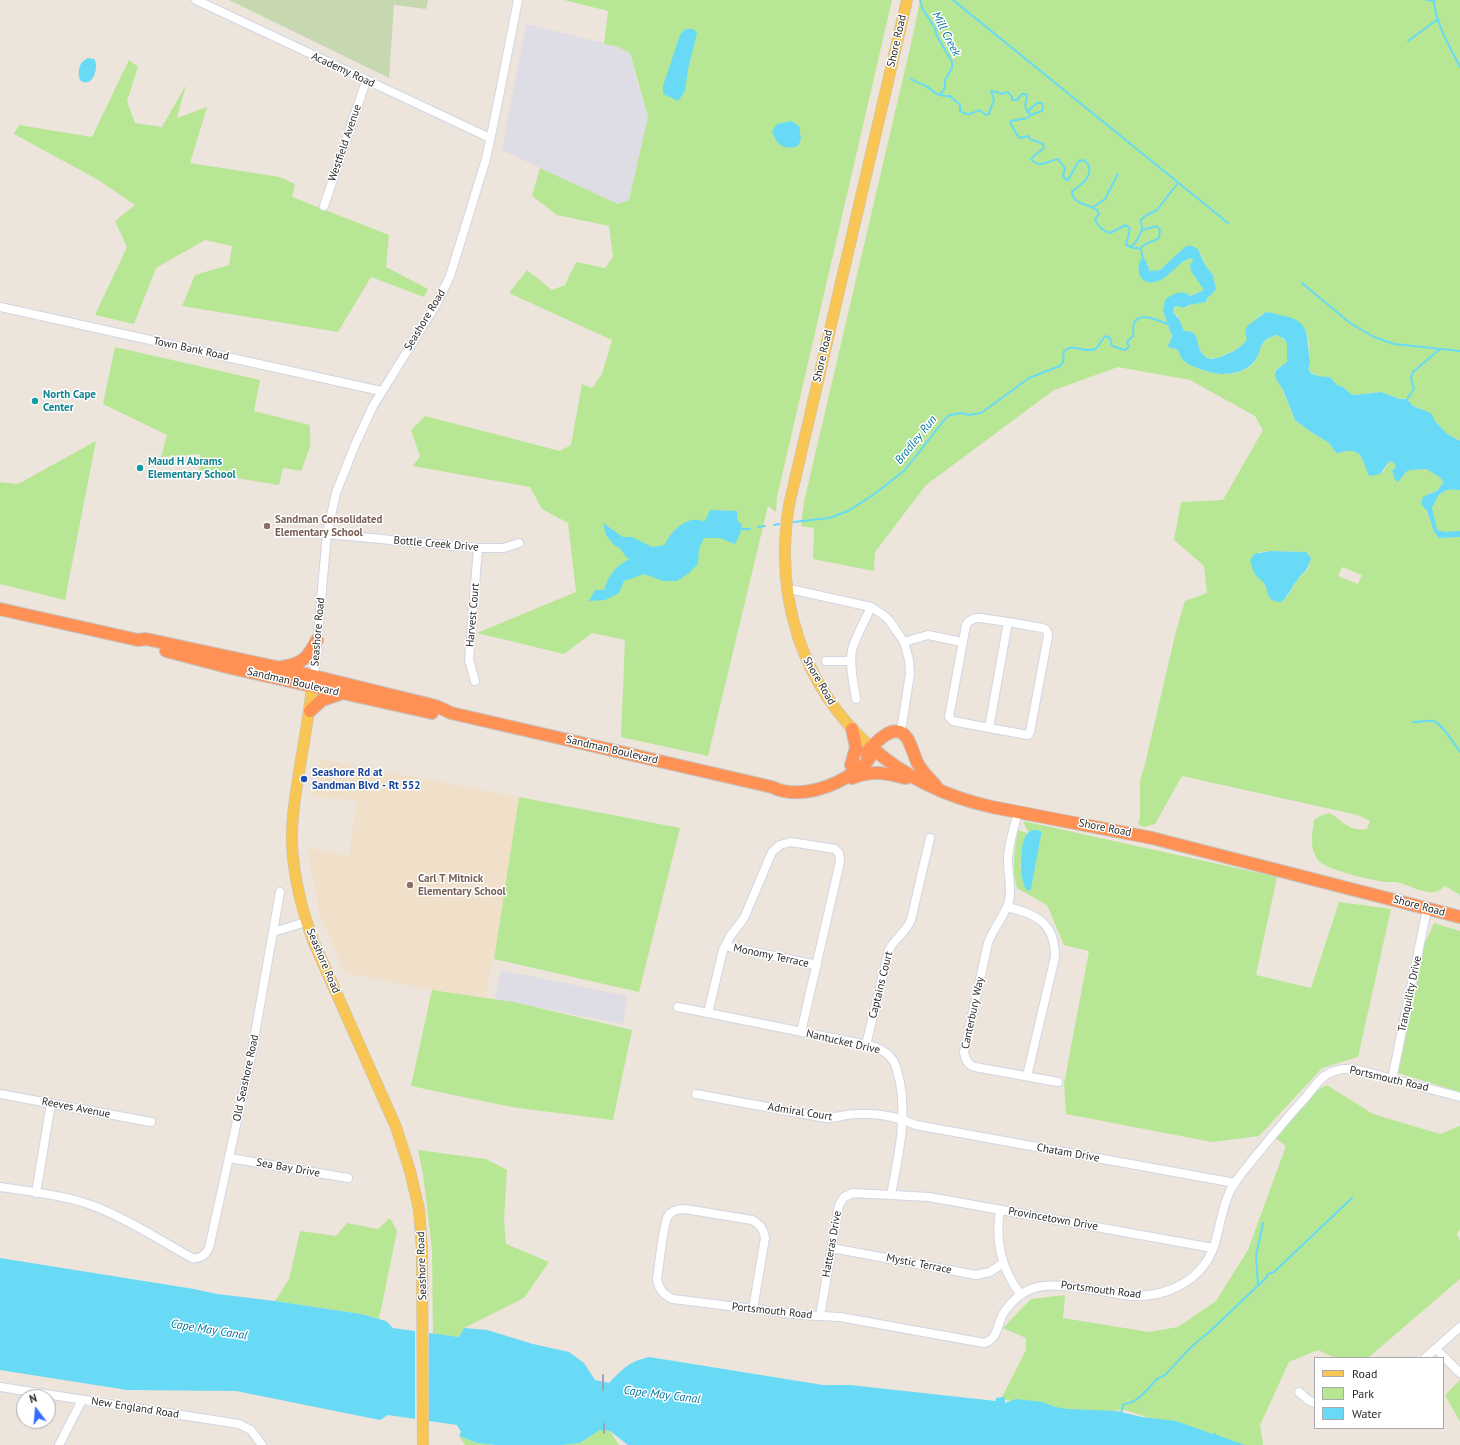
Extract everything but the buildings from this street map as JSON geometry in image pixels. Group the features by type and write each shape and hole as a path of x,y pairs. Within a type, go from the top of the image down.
{"highway":[{"name":"Sandman Boulevard","path":"0,609 138,640 146,639 281,668 343,693 434,713 452,713"},
{"name":"Sandman Boulevard","path":"138,640 144,645 231,668 313,681 436,706 452,713 772,787 780,791 809,791 825,788 839,782 867,763 872,755 871,747"},
{"path":"281,668 303,661 311,652 317,640"},
{"path":"310,711 324,698 343,693"},
{"path":"852,729 856,747 852,765"},
{"path":"871,747 886,734 899,732 904,735 907,738 922,771 941,792"},
{"name":"Sandman Boulevard","path":"772,787 803,785 834,775 852,765 871,747"},
{"name":"Shore Road","path":"871,747 895,767 918,780 941,792 968,801 1152,838 1460,917"},
{"path":"839,782 875,772 889,773 918,780"}],"main road":[{"name":"Shore Road","path":"871,747 852,729 832,705 811,670 796,632 786,591 784,576 784,546 789,505 907,0"},
{"name":"Seashore Road","path":"313,681 310,711 293,819 292,844 297,887 306,922 396,1127 410,1171 421,1229 423,1310 422,1444"}],"street":[{"name":"Academy Road","path":"196,0 490,138"},
{"name":"Seashore Road","path":"313,681 327,534 336,493 355,444 381,391 436,305 450,276 484,167 518,0"},
{"name":"Westfield Avenue","path":"324,206 366,81"},
{"name":"Town Bank Road","path":"0,307 381,391"},
{"name":"Bottle Creek Drive","path":"327,534 478,548 504,548 519,543"},
{"name":"Harvest Court","path":"475,681 469,660 478,548"},
{"path":"786,591 794,590 871,607 886,617 904,642 909,660 910,674 902,724 899,732"},
{"path":"856,700 851,661 852,649 871,607"},
{"path":"975,618 1008,622 1042,628 1048,632 1030,732 1028,735 953,721 949,717 966,625 975,618"},
{"path":"989,728 1008,622"},
{"path":"904,642 928,635 962,642"},
{"path":"826,661 851,661"},
{"name":"Canterbury Way","path":"1018,812 1009,852 1008,862 1010,885 1007,907 993,930 988,943 964,1057 969,1064 973,1066 1058,1082"},
{"name":"Captains Court","path":"866,1045 889,950 892,944 908,927 911,920 930,838"},
{"path":"708,1013 725,946 744,918 772,852 780,844 791,842 836,846 839,852 840,862 801,1032"},
{"name":"Old Seashore Road","path":"36,1193 70,1198 96,1206 112,1213 192,1258 204,1255 209,1248 250,1062 280,892"},
{"path":"1007,907 1026,912 1041,920 1051,933 1055,948 1055,958 1027,1076"},
{"name":"Tranquility Drive","path":"1392,1079 1427,909"},
{"path":"273,932 306,922"},
{"name":"Monomy Terrace","path":"725,946 817,965"},
{"name":"Nantucket Drive","path":"678,1007 866,1045 879,1048 884,1051 894,1062 897,1069 902,1095 903,1120 891,1195"},
{"name":"Portsmouth Road","path":"753,1309 765,1236 761,1225 752,1220 685,1209 671,1212 666,1221 657,1279 658,1285 663,1293 673,1299 753,1309 840,1317 984,1343 992,1339 1007,1309 1021,1295 1033,1289 1051,1284 1062,1284 1144,1297 1165,1293 1178,1287 1191,1278 1204,1264 1213,1248 1225,1203 1235,1183 1295,1109 1327,1075 1334,1071 1348,1068 1460,1096"},
{"name":"Reeves Avenue","path":"0,1094 151,1122"},
{"name":"Admiral Court","path":"696,1094 826,1118 856,1114 871,1114 903,1120"},
{"path":"0,1187 36,1193 51,1104"},
{"name":"Chatam Drive","path":"903,1120 916,1125 1235,1183"},
{"name":"Sea Bay Drive","path":"229,1158 348,1178"},
{"name":"Hatteras Drive","path":"820,1316 839,1205 844,1197 853,1193 891,1195"},
{"name":"Provincetown Drive","path":"891,1195 928,1197 1213,1248"},
{"path":"1000,1210 998,1234 1003,1263 1007,1274 1021,1295"},
{"name":"Mystic Terrace","path":"832,1248 976,1275 990,1272 1003,1263"},
{"path":"1426,1357 1460,1327"},
{"path":"1436,1349 1460,1373"},
{"name":"New England Road","path":"0,1387 239,1424 252,1430 262,1445"},
{"path":"1299,1392 1308,1400 1314,1402"},
{"path":"59,1445 82,1400"}],"shaded area":[{"path":"526,24 616,46 630,53 637,83 648,117 629,200 618,204 502,150"},
{"name":"Carl T Mitnick Elementary School","path":"320,759 519,797 494,959 485,998 432,990 345,973 320,915 307,848 349,856 357,800 312,797"},
{"path":"501,970 627,996 623,1024 495,999"}],"green space":[{"path":"229,0 428,0 426,9 394,5 389,78"},
{"path":"564,0 892,0 777,497 776,512 768,506 708,756 621,737 625,640 592,633 564,654 477,633 576,592 568,523 542,509 530,487 413,466 420,456 411,430 425,416 560,451 571,445 582,384 592,388 602,374 612,340 509,293 527,270 552,290 565,285 576,262 605,268 613,257 609,226 557,215 532,196 540,168 618,204 629,200 648,117 630,53 616,46 604,44 608,11"},
{"path":"920,0 1460,0 1460,441 1446,433 1434,420 1420,408 1413,406 1406,398 1400,399 1381,392 1355,395 1351,394 1343,387 1337,385 1332,379 1320,377 1309,371 1309,344 1307,334 1276,314 1268,312 1262,314 1254,321 1247,336 1247,340 1241,347 1218,358 1209,358 1204,356 1198,347 1195,335 1188,331 1184,331 1178,316 1173,310 1177,306 1184,308 1207,301 1208,297 1216,289 1213,275 1205,265 1201,254 1184,248 1169,264 1160,270 1155,271 1150,271 1147,263 1145,281 1154,282 1186,260 1191,258 1193,260 1190,265 1191,269 1204,290 1163,307 1171,334 1169,342 1171,348 1177,349 1182,359 1186,363 1196,368 1213,373 1230,374 1238,372 1252,365 1257,357 1262,343 1273,336 1279,335 1287,343 1288,358 1287,362 1275,372 1295,420 1329,443 1336,453 1353,451 1360,455 1366,466 1368,474 1384,471 1389,462 1392,461 1396,466 1392,471 1394,478 1400,480 1406,472 1410,470 1426,469 1442,478 1441,486 1435,491 1429,493 1421,502 1428,514 1434,532 1439,538 1460,537 1460,895 1445,886 1438,891 1429,892 1396,882 1387,882 1362,877 1331,868 1319,861 1312,847 1314,820 1322,815 1330,813 1343,823 1355,829 1367,829 1370,821 1358,815 1182,776 1155,824 1144,827 1138,824 1140,819 1140,781 1176,631 1185,601 1207,593 1204,566 1174,540 1181,502 1223,500 1263,430 1255,416 1190,380 1118,367 1054,390 926,485 875,552 874,571 813,559 814,528 801,526 804,502","holes":["1259,552 1306,552 1311,558 1308,569 1297,580 1287,597 1265,588","1342,567 1362,575 1358,584 1338,576"]},
{"path":"129,60 138,67 127,101 135,123 162,127 186,85 177,118 207,107 190,163 280,177 295,184 292,197 389,235 386,267 428,289 424,297 371,277 338,332 182,306 195,275 229,265 232,246 205,240 156,268 134,324 95,315 127,247 115,221 135,205 100,181 14,134 19,125 92,137"},
{"path":"115,347 260,380 254,411 310,425 310,447 301,471 283,468 279,485 199,472 200,454 161,457 167,435 103,404"},
{"path":"96,441 65,600 0,584 0,482 18,484"},
{"path":"1450,489 1460,490 1460,531 1443,532 1437,530 1432,507 1440,494"},
{"path":"519,797 680,828 639,992 494,959"},
{"path":"1023,821 1277,877 1256,975 1311,988 1339,902 1391,909 1358,1057 1322,1068 1259,1136 1212,1142 1066,1114 1064,1084 1089,951 1064,945 1047,905 1017,888 1014,866 1018,830 1027,833 1020,866 1030,890 1041,835 1030,831 1028,832"},
{"path":"1434,923 1460,931 1460,1092 1398,1073 1425,943"},
{"path":"432,990 514,1002 632,1030 613,1120 511,1107 411,1086"},
{"path":"1327,1085 1373,1114 1440,1134 1460,1126 1460,1229 1457,1234 1460,1241 1460,1279 1369,1357 1333,1357 1318,1350 1289,1362 1260,1425 1263,1445 1235,1445 1125,1410 1071,1413 1001,1399 1026,1350 1026,1338 1003,1328 1031,1299 1065,1295 1063,1318 1149,1332 1178,1327 1216,1301 1248,1250 1286,1146 1274,1137 1315,1092"},
{"path":"418,1150 486,1159 507,1170 504,1220 506,1244 549,1262 524,1298 464,1328 459,1337 433,1334 432,1249 423,1174"},
{"path":"390,1218 397,1231 379,1319 361,1314 275,1301 289,1279 300,1231 336,1236 347,1223 378,1229"},
{"path":"1460,1380 1460,1422 1445,1395"},
{"path":"600,1430 610,1431 619,1445 519,1445 580,1443"},
{"path":"459,1436 477,1443 496,1445 465,1445"}],"water":[{"path":"693,29 697,33 688,69 685,91 678,101 663,94 663,86 680,35 684,30"},
{"path":"88,58 94,59 96,67 94,76 91,80 84,82 80,80 79,70 81,64"},
{"path":"791,121 799,126 801,139 798,146 788,148 778,143 772,131 777,124"},
{"path":"1186,246 1192,246 1198,249 1205,265 1213,275 1216,289 1208,297 1206,302 1189,305 1184,308 1176,306 1173,312 1179,319 1184,331 1189,331 1195,335 1202,354 1206,357 1213,359 1218,358 1238,348 1247,339 1245,332 1247,326 1266,312 1293,318 1299,322 1306,332 1310,362 1309,371 1311,373 1319,376 1330,377 1337,385 1343,387 1351,394 1355,395 1381,392 1400,399 1407,399 1413,406 1431,413 1435,421 1446,433 1460,441 1460,490 1447,490 1438,496 1432,507 1437,530 1445,532 1460,531 1460,537 1439,538 1434,532 1427,511 1421,504 1424,497 1439,488 1443,482 1441,478 1426,469 1410,470 1406,472 1397,482 1392,471 1396,466 1392,461 1389,462 1380,474 1370,476 1361,456 1358,453 1349,451 1336,453 1329,443 1295,420 1283,390 1275,375 1276,370 1287,362 1287,343 1283,338 1277,335 1265,340 1256,360 1252,364 1235,373 1227,374 1219,374 1196,368 1186,363 1182,359 1177,349 1170,348 1168,346 1172,336 1163,311 1165,300 1178,293 1184,293 1190,296 1204,290 1191,271 1190,265 1193,260 1191,258 1181,263 1165,278 1155,282 1146,281 1140,276 1139,264 1140,260 1145,259 1150,271 1160,270"},
{"path":"710,510 737,511 737,520 742,525 740,534 735,544 720,538 704,538 699,549 698,564 689,573 677,581 663,581 644,574 624,581 619,593 605,600 589,601 595,590 604,590 605,585 613,572 621,564 630,559 626,557 620,548 614,545 606,535 603,523 623,537 632,537 652,547 665,545 669,537 688,521 705,521"},
{"path":"1270,551 1306,552 1311,558 1306,570 1281,602 1270,598 1263,581 1255,574 1250,560 1254,554"},
{"path":"1038,830 1041,832 1041,835 1031,889 1028,891 1025,886 1021,870 1023,843 1029,832"},
{"name":"Cape May Canal","path":"0,1258 217,1294 361,1314 386,1321 393,1328 459,1337 464,1328 487,1330 533,1344 569,1352 584,1363 595,1380 609,1383 631,1363 649,1357 823,1385 850,1385 996,1401 996,1398 1003,1397 1005,1398 1005,1403 1016,1399 1043,1402 1055,1407 1068,1409 1116,1411 1142,1417 1176,1421 1212,1434 1215,1433 1245,1445 628,1445 610,1431 600,1430 580,1443 561,1445 496,1445 477,1443 459,1436 461,1432 457,1425 388,1415 380,1420 236,1391 127,1390 0,1370"}],"pier":[{"path":"415,1329 429,1331 429,1423 415,1421"}],"waterway":[{"name":"Mill Creek","path":"920,0 922,8 935,28 937,36 952,62 952,68 945,80 945,88 940,95 950,96 960,105 960,111 962,113 969,114 979,110 986,115 989,114 994,99 991,91 1000,94 1008,92 1012,97 1012,100 1017,100 1022,94 1026,94 1026,107 1027,111 1031,115 1027,118 1011,121 1010,123 1020,138 1028,136 1030,139 1043,144 1044,148 1031,159 1037,164 1044,164 1058,159 1065,168 1063,176 1068,180 1079,161 1084,160 1088,165 1089,174 1084,182 1072,191 1074,199 1097,210 1099,214 1095,219 1096,222 1105,231 1110,233 1126,225 1130,229 1126,245 1141,250 1143,259"},
{"path":"953,0 1228,223"},
{"path":"1427,0 1434,1"},
{"path":"1434,0 1440,26 1460,67"},
{"path":"1408,41 1438,19"},
{"path":"911,79 940,95"},
{"name":"Mill Creek","path":"1027,112 1037,103 1042,103 1042,111 1031,115"},
{"path":"1093,207 1105,199 1118,174"},
{"path":"1142,229 1141,220 1145,216 1157,210 1178,183"},
{"name":"Mill Creek","path":"1131,247 1136,242 1142,230 1157,226 1160,230 1159,238 1140,249"},
{"path":"1302,283 1350,323 1374,337 1394,344 1460,351"},
{"name":"Bradley Run","path":"794,522 829,518 848,511 873,495 905,470 945,419 950,415 962,413 969,415 981,413 1029,378 1060,366 1063,362 1064,351 1069,348 1092,350 1097,348 1106,336 1110,338 1112,346 1125,350 1129,347 1127,342 1133,336 1133,325 1137,319 1145,317 1168,324"},
{"path":"1407,399 1414,389 1411,378 1413,372 1440,349"},
{"name":"Bradley Run","path":"774,525 779,524"},
{"name":"Bradley Run","path":"758,527 765,526"},
{"name":"Bradley Run","path":"739,529 750,529"},
{"path":"1413,722 1433,721 1444,730 1460,752"},
{"path":"1121,1414 1123,1405 1133,1402 1157,1379 1164,1376 1191,1347 1207,1334 1266,1278 1268,1274 1274,1272 1352,1198"},
{"path":"1258,1285 1256,1256 1263,1223"}],"railway":[{"path":"603,1375 603,1390"},
{"path":"604,1424 604,1433"}],"place":[{"name":"North Cape Center","path":"35,401"},
{"name":"Maud H Abrams Elementary School","path":"140,468"},
{"name":"Sandman Consolidated Elementary School","path":"267,526"},
{"name":"Seashore Rd at Sandman Blvd - Rt 552","path":"304,779"},
{"name":"Carl T Mitnick Elementary School","path":"410,885"}]}
